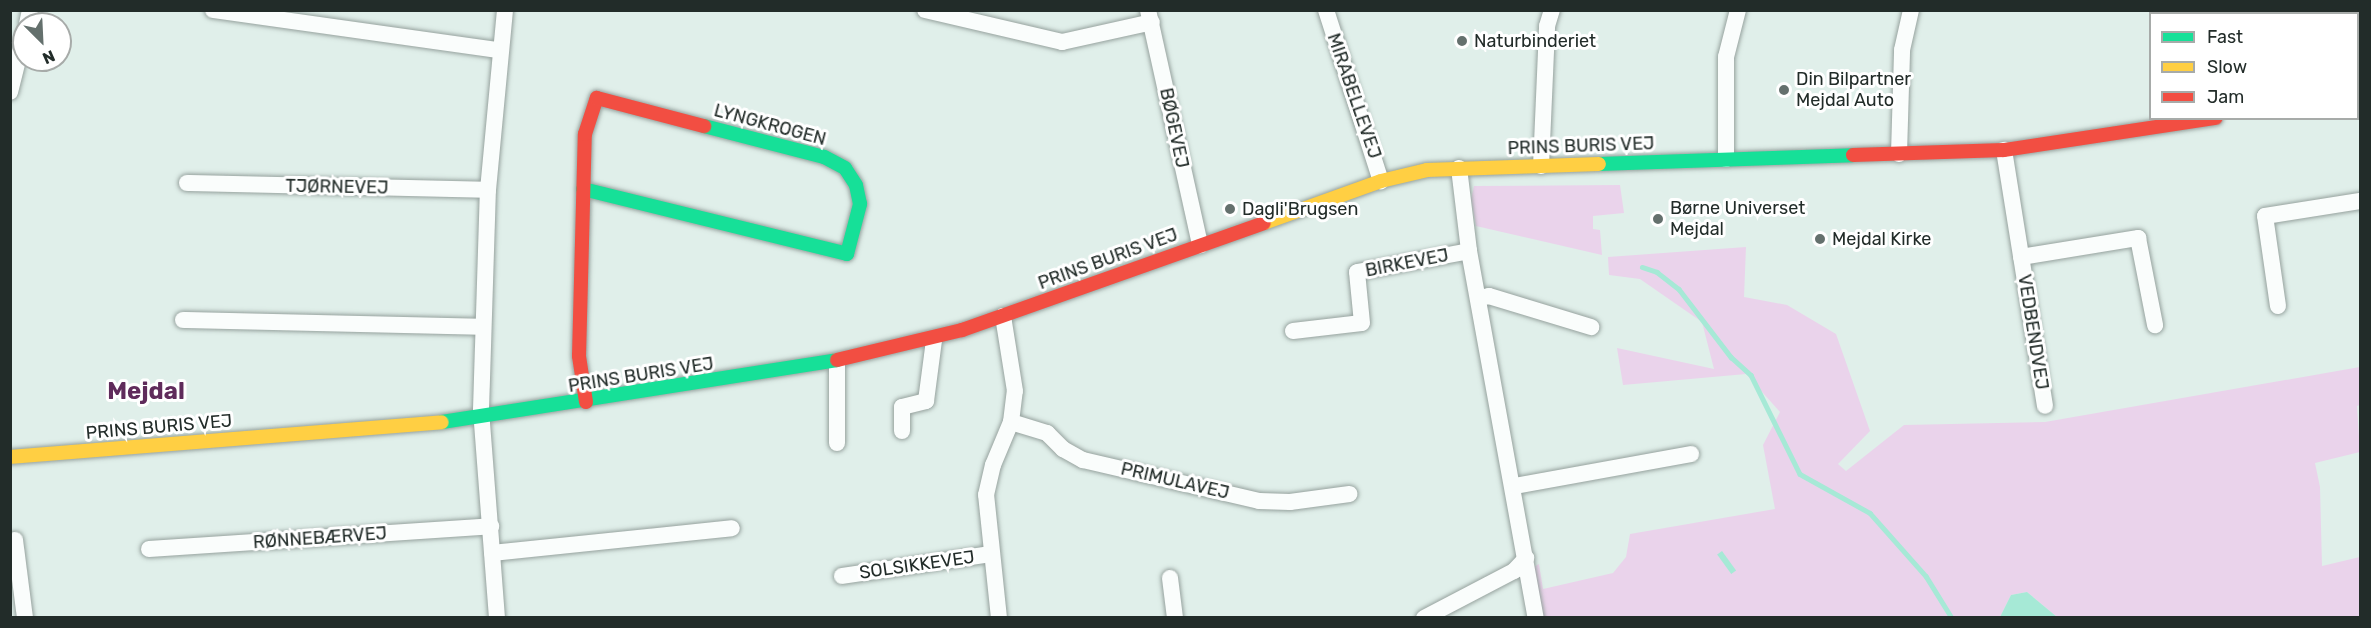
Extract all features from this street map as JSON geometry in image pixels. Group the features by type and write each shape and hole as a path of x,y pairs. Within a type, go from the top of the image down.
{"street":[{"path":"213,10 499,50"},
{"path":"497,618 481,419 488,190 499,50 505,10"},
{"path":"926,10 1062,42 1150,16"},
{"name":"MIRABELLEVEJ","path":"1326,10 1381,181"},
{"path":"1541,166 1547,26 1552,10"},
{"path":"1726,159 1726,57 1738,10"},
{"path":"1899,154 1902,50 1911,10"},
{"name":"BØGEVEJ","path":"1150,16 1200,245"},
{"path":"10,92 15,72"},
{"name":"LYNGKROGEN","path":"583,189 847,254 860,204 856,185 845,168 824,157 597,98 585,134 583,189 579,356 586,402"},
{"name":"PRINS BURIS VEJ","path":"10,457 481,419 837,361 934,340 1381,181 1459,168 2004,150 2203,120"},
{"name":"VEDBENDVEJ","path":"2004,150 2045,406"},
{"name":"BIRKEVEJ","path":"1459,168 1469,250 1515,486 1536,618"},
{"name":"TJØRNEVEJ","path":"187,183 488,190"},
{"path":"2278,306 2265,216 2361,201"},
{"name":"VEDBENDVEJ","path":"2021,257 2138,238 2155,325"},
{"name":"BIRKEVEJ","path":"1293,331 1362,323 1357,272 1469,250"},
{"path":"1479,297 1489,296 1591,327"},
{"name":"SOLSIKKEVEJ","path":"999,618 986,495 993,465 1011,422 1014,364 1003,316"},
{"path":"183,320 483,327"},
{"path":"902,431 902,407 926,401 934,340"},
{"path":"837,361 837,442"},
{"name":"PRIMULAVEJ","path":"1011,422 1047,433 1064,449 1083,460 1259,501 1290,502 1349,494"},
{"path":"1515,486 1691,454"},
{"name":"RØNNEBÆRVEJ","path":"149,549 491,526"},
{"path":"492,553 732,528"},
{"path":"15,540 25,618"},
{"name":"SOLSIKKEVEJ","path":"842,576 991,554"},
{"path":"1424,618 1514,571 1526,558"},
{"path":"1170,578 1175,618"}],"shaded area":[{"path":"2191,11 2360,11 2360,76 2359,12"},
{"path":"1620,185 1624,213 1593,216 1593,229 1600,230 1602,255 1476,226 1471,199 1474,186"},
{"path":"1746,247 1744,297 1787,305 1836,334 1870,431 1838,464 1846,471 1904,425 2045,422 2360,367 2360,405 2357,406 2360,452 2315,463 2320,487 2322,566 2360,557 2360,617 2057,617 2027,592 2011,595 2000,617 1541,617 1532,568 1539,564 1543,589 1613,573 1626,557 1630,534 1775,509 1763,445 1780,412 1746,374 1623,385 1617,348 1714,369 1702,322 1640,279 1609,275 1608,257"},
{"path":"1722,551 1736,570 1731,574 1717,555"},
{"path":"2027,592 2057,617 2000,617 2011,595"}],"waterway":[{"path":"1642,267 1657,272 1679,289 1731,357 1751,375 1800,474 1870,513 1926,576 1952,618"}],"traffic: fast":[{"path":"583,189 847,254 860,204 856,185 845,168 824,157 704,126"},
{"path":"1599,164 1853,155"},
{"path":"442,422 837,360"}],"traffic: slow":[{"path":"1264,223 1381,181 1427,170 1599,164"},
{"path":"10,457 442,422"}],"traffic: jam":[{"path":"586,402 579,356 585,134 597,98 704,126"},
{"path":"1853,155 2004,150 2203,120"},
{"path":"837,360 962,330 1264,223"}],"place":[{"name":"Naturbinderiet","path":"1462,41"},
{"name":"Din Bilpartner Mejdal Auto","path":"1784,90"},
{"name":"Dagli'Brugsen","path":"1230,209"},
{"name":"Børne Universet Mejdal","path":"1658,219"},
{"name":"Mejdal Kirke","path":"1820,239"}],"district":[{"name":"Mejdal","path":"146,392"}]}
